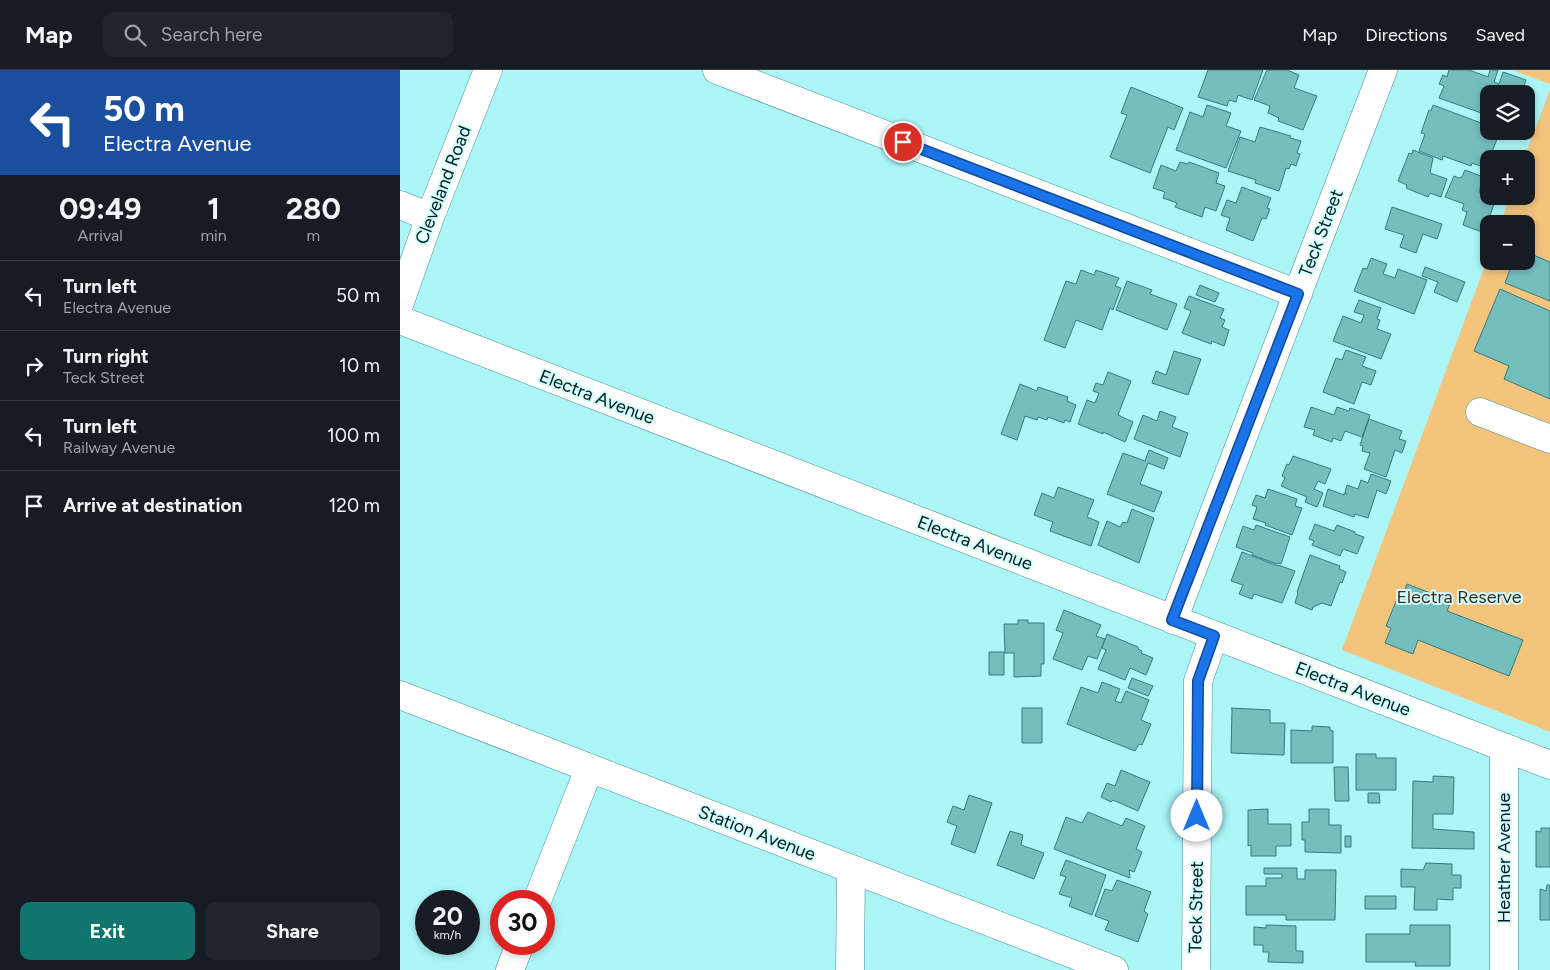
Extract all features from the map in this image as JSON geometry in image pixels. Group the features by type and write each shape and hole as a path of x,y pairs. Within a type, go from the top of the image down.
{"street":[{"name":"Cleveland Road","path":"400,302 430,217 488,70"},
{"path":"717,70 1298,294"},
{"name":"Teck Street","path":"1172,620 1383,70"},
{"path":"400,205 430,217"},
{"name":"Electra Avenue","path":"400,320 1550,765"},
{"path":"1480,412 1550,439"},
{"name":"Teck Street","path":"1196,970 1198,681 1214,636"},
{"name":"Station Avenue","path":"400,695 1114,970"},
{"name":"Heather Avenue","path":"1504,747 1504,970"},
{"path":"541,890 589,769"},
{"path":"850,970 851,870"},
{"path":"510,970 516,955"}],"green space":[{"path":"1512,70 1550,70 1550,84"},
{"name":"Electra Reserve","path":"1550,90 1550,732 1342,650 1483,270 1535,270 1535,215 1503,215 1507,205 1535,205 1535,150 1527,150 1531,140 1535,140 1535,130"}],"building":[{"path":"1208,70 1263,70 1252,100 1238,95 1236,102 1229,100 1227,106 1198,97"},
{"path":"1267,70 1287,70 1299,75 1294,88 1317,96 1303,130 1278,121 1279,118 1268,113 1270,106 1254,100"},
{"path":"1449,70 1469,70 1488,77 1490,70 1498,70 1494,82 1499,84 1503,72 1526,80 1524,85 1480,85 1480,113 1439,98 1444,86 1439,84 1443,75 1447,77"},
{"path":"1131,87 1183,108 1174,130 1168,127 1150,173 1110,157 1127,115 1121,113"},
{"path":"1207,105 1231,113 1226,126 1241,131 1226,168 1176,150 1190,112 1203,117"},
{"path":"1433,105 1480,123 1480,140 1497,140 1493,150 1480,150 1480,166 1472,163 1471,166 1443,156 1442,160 1419,151 1425,134 1421,133 1429,110 1431,111"},
{"path":"1260,127 1291,136 1290,138 1301,141 1297,153 1300,154 1296,166 1291,164 1289,169 1286,168 1279,191 1255,183 1256,180 1228,171 1240,137 1255,142"},
{"path":"1413,150 1433,158 1430,173 1447,179 1441,197 1430,193 1428,197 1406,188 1407,185 1398,181 1409,153 1412,154"},
{"path":"1180,162 1188,164 1189,162 1219,173 1216,183 1225,186 1216,211 1205,207 1202,217 1175,207 1177,203 1163,198 1165,192 1153,188 1161,165 1176,171"},
{"path":"1465,170 1480,176 1480,205 1494,205 1490,215 1480,215 1480,231 1463,225 1467,212 1462,210 1464,204 1445,197 1454,176 1462,177"},
{"path":"1242,187 1271,198 1267,208 1270,209 1266,219 1262,218 1253,241 1226,230 1230,218 1221,215 1227,200 1236,203"},
{"path":"1392,207 1442,224 1437,239 1423,234 1416,253 1400,247 1404,235 1385,229"},
{"path":"1535,256 1550,262 1550,301 1505,283 1510,270 1535,270"},
{"path":"1371,258 1387,264 1383,274 1395,278 1398,269 1427,280 1414,314 1354,291 1363,268 1367,269"},
{"path":"1425,267 1465,282 1457,302 1434,292 1438,282 1422,276"},
{"path":"1081,270 1094,275 1096,270 1119,278 1115,286 1121,288 1113,310 1110,308 1102,330 1076,320 1065,348 1044,340 1066,281 1076,284"},
{"path":"1127,281 1152,290 1150,294 1177,304 1167,330 1116,310"},
{"path":"1200,285 1219,293 1215,302 1196,295"},
{"path":"1500,289 1550,311 1550,399 1504,379 1509,366 1474,351"},
{"path":"1189,296 1224,309 1220,318 1225,320 1222,327 1229,330 1224,346 1212,341 1211,344 1182,333 1191,311 1184,308"},
{"path":"1359,300 1381,308 1377,319 1380,320 1377,329 1391,334 1381,359 1333,341 1343,316 1361,323 1364,315 1354,312"},
{"path":"1346,350 1366,357 1362,366 1376,371 1371,385 1362,382 1354,404 1323,392 1336,358 1342,360"},
{"path":"1174,351 1201,359 1188,395 1152,383 1156,371 1166,375"},
{"path":"1108,372 1131,381 1118,415 1133,422 1125,442 1078,424 1087,400 1095,403 1099,393 1093,391 1096,383 1103,385"},
{"path":"1020,384 1037,391 1038,387 1068,397 1067,401 1076,405 1070,422 1065,420 1064,423 1048,417 1047,420 1038,417 1037,420 1025,416 1017,440 1001,434"},
{"path":"1311,407 1334,415 1337,407 1349,411 1350,408 1370,415 1362,437 1345,431 1341,441 1333,438 1332,442 1313,435 1315,430 1304,427"},
{"path":"1160,411 1176,417 1172,427 1188,433 1180,457 1134,439 1143,415 1157,421"},
{"path":"1369,419 1402,431 1399,439 1406,441 1402,453 1395,450 1386,477 1364,469 1370,453 1362,451 1363,446 1360,445"},
{"path":"1149,450 1168,458 1164,469 1148,463 1140,484 1162,492 1154,512 1107,494 1123,453 1145,461"},
{"path":"1293,456 1331,469 1325,484 1318,481 1314,489 1323,493 1317,507 1305,502 1307,497 1281,486 1285,478 1282,476"},
{"path":"1371,474 1391,481 1386,494 1377,490 1368,518 1355,514 1354,517 1323,506 1328,489 1344,495 1344,493 1347,494 1345,492 1347,485 1358,489 1361,480 1368,483"},
{"path":"1058,487 1094,500 1087,517 1099,522 1091,546 1050,531 1053,522 1034,515 1042,493 1054,498"},
{"path":"1268,489 1297,499 1295,506 1302,508 1292,535 1253,519 1257,507 1252,505 1256,495 1265,498"},
{"path":"1132,509 1154,518 1139,563 1098,545 1107,521 1120,527 1123,522 1127,523"},
{"path":"1315,524 1334,531 1337,525 1364,537 1357,554 1343,549 1340,556 1312,545 1314,541 1309,539"},
{"path":"1256,525 1290,537 1281,564 1252,555 1253,553 1236,547 1243,526 1254,530"},
{"path":"1242,552 1295,571 1282,603 1254,594 1252,599 1239,594 1243,585 1231,581"},
{"path":"1310,555 1340,566 1339,569 1346,572 1331,606 1322,603 1313,607 1312,610 1295,603"},
{"path":"1407,584 1451,601 1447,611 1523,640 1509,676 1418,640 1413,654 1385,643 1391,628 1386,626 1399,594 1403,595"},
{"path":"1064,610 1101,625 1096,636 1105,639 1097,659 1088,656 1082,670 1053,659 1063,633 1056,630"},
{"path":"1018,620 1028,620 1028,623 1044,623 1044,664 1041,664 1041,676 1014,677 1014,653 1004,653 1004,675 989,675 989,652 1005,652 1004,624 1018,624"},
{"path":"1107,634 1138,647 1142,651 1141,653 1153,658 1146,675 1130,668 1125,680 1098,669 1106,650 1102,648"},
{"path":"1132,678 1153,686 1148,696 1128,688"},
{"path":"1102,682 1120,689 1115,701 1121,703 1126,691 1149,700 1141,720 1151,724 1142,745 1139,744 1135,751 1067,724 1081,687 1098,693"},
{"path":"1022,708 1042,708 1042,743 1022,743"},
{"path":"1231,708 1270,710 1270,723 1285,723 1284,755 1231,753"},
{"path":"1312,726 1330,727 1330,730 1333,731 1333,763 1291,763 1291,730 1312,731"},
{"path":"1356,754 1376,754 1376,758 1396,758 1396,790 1356,790"},
{"path":"1334,767 1348,767 1349,801 1335,801"},
{"path":"1121,770 1150,782 1138,811 1101,797 1107,783 1115,786"},
{"path":"1433,776 1454,777 1453,814 1433,814 1433,829 1474,832 1474,849 1412,848 1413,781 1433,782"},
{"path":"1368,793 1379,793 1380,803 1368,803"},
{"path":"969,795 992,803 975,853 951,844 957,826 947,822 953,806 964,810"},
{"path":"1268,809 1268,824 1291,824 1291,846 1276,846 1276,856 1251,856 1251,845 1248,846 1248,810"},
{"path":"1309,809 1329,809 1329,825 1341,825 1341,853 1305,852 1305,840 1302,840 1302,822 1309,822"},
{"path":"1088,812 1122,826 1126,818 1145,826 1136,849 1142,852 1134,872 1129,870 1130,878 1054,849 1066,817 1082,823"},
{"path":"1541,828 1550,828 1550,867 1536,867 1536,831 1541,832"},
{"path":"1010,831 1023,835 1021,845 1044,853 1034,879 997,865"},
{"path":"1345,836 1351,836 1351,847 1345,847"},
{"path":"1066,860 1106,875 1092,915 1069,906 1072,898 1059,894 1066,877 1060,875"},
{"path":"1426,863 1452,864 1452,875 1461,875 1461,888 1453,888 1453,900 1437,899 1437,910 1414,910 1415,887 1401,887 1401,869 1423,870"},
{"path":"1264,868 1297,868 1297,879 1305,879 1305,870 1336,870 1335,920 1286,920 1286,915 1246,915 1246,886 1266,886 1266,878 1282,878 1282,874 1264,874"},
{"path":"1117,880 1151,892 1144,911 1148,914 1138,942 1105,930 1109,921 1095,916 1105,889 1112,891"},
{"path":"1547,885 1550,885 1550,920 1540,920 1540,889 1546,891"},
{"path":"1365,896 1396,896 1396,909 1365,909"},
{"path":"1266,925 1296,926 1296,951 1303,951 1303,963 1268,962 1269,952 1263,952 1263,945 1254,945 1254,927 1266,928"},
{"path":"1410,925 1450,925 1450,966 1415,966 1416,962 1366,962 1366,934 1410,934"}],"route":[{"path":"903,142 1298,294 1172,620 1214,636 1198,681 1197,816"}]}
